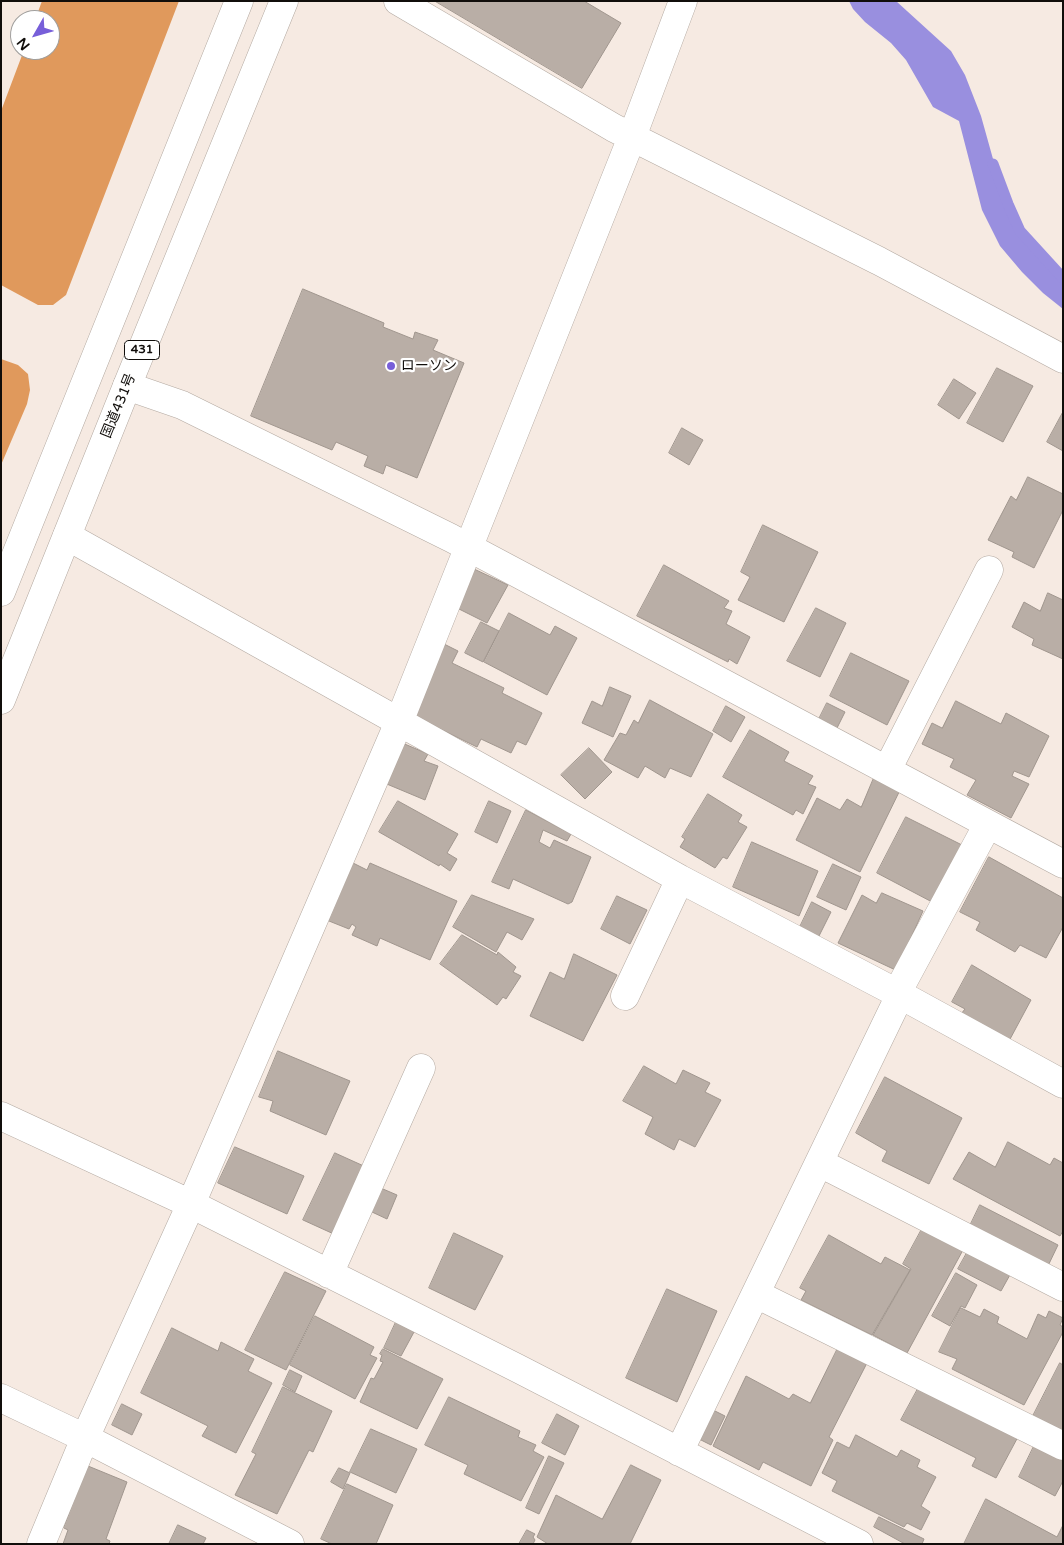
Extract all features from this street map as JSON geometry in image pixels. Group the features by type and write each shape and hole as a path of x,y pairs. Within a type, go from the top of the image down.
{"main road":[{"name":"431","path":"1,592 239,1"},
{"name":"国道431号","path":"1,700 284,1"},
{"path":"398,1 632,137 879,261 1063,359"},
{"path":"41,1544 85,1438 191,1204 399,722 632,137 683,1"},
{"path":"127,386 182,405 469,548 1063,864"},
{"path":"67,536 680,879 899,994 1063,1084"},
{"path":"887,770 989,570"},
{"path":"679,1452 820,1163 899,994 988,824"},
{"path":"625,996 680,879"},
{"path":"329,1274 421,1068"},
{"path":"1,1116 191,1204 859,1544"},
{"path":"820,1163 1063,1286"},
{"path":"756,1294 1063,1446"},
{"path":"1,1398 85,1438 290,1544"}],"shaded area":[{"path":"42,1 179,1 66,295 53,305 38,305 1,285 1,111 20,60 60,60 60,10 39,10"},
{"path":"849,1 896,1 951,51 965,75 981,116 1007,209 1019,234 1035,254 1063,281 1063,309 1043,293 1022,272 1000,246 982,210 959,121 933,107 906,60 891,43 865,22 853,9"},
{"path":"1,359 18,365 28,374 30,390 27,404 1,465"}],"building":[{"path":"435,1 584,1 621,23 582,88"},
{"path":"303,289 384,323 383,327 413,339 415,332 438,340 433,350 464,363 417,478 386,465 383,474 364,466 368,456 336,442 332,450 251,416"},
{"path":"997,368 1033,386 1003,442 967,423"},
{"path":"954,379 976,393 959,419 938,405"},
{"path":"1063,412 1063,451 1047,442"},
{"path":"682,428 703,440 689,465 669,453"},
{"path":"1028,477 1063,494 1063,510 1034,568 1012,557 1014,552 988,540 1011,496 1016,500"},
{"path":"763,525 818,552 784,622 738,600 750,577 741,572"},
{"path":"664,565 729,601 724,608 732,611 726,624 750,637 737,664 729,659 728,662 637,616"},
{"path":"474,569 508,585 487,623 459,609"},
{"path":"1048,593 1063,600 1063,659 1032,645 1034,639 1012,627 1024,602 1040,611"},
{"path":"816,608 846,623 820,677 787,661"},
{"path":"509,613 550,635 555,626 577,638 547,695 484,662"},
{"path":"481,622 499,631 483,662 465,653"},
{"path":"444,644 458,651 452,663 504,688 502,693 542,713 526,745 517,741 511,753 481,739 477,747 414,716"},
{"path":"851,653 909,681 887,725 830,696"},
{"path":"610,687 631,696 613,737 582,723 592,701 602,706"},
{"path":"650,700 713,734 691,777 670,768 665,778 645,766 638,778 604,760 620,733 626,735 634,720 638,723"},
{"path":"956,701 1001,724 1006,713 1049,736 1029,777 1014,771 1012,776 1029,784 1011,818 967,795 976,780 950,767 954,759 922,744 932,723 942,728"},
{"path":"827,703 845,712 837,728 819,719"},
{"path":"726,706 745,717 731,742 713,731"},
{"path":"750,730 789,752 784,761 813,776 808,784 816,787 803,814 796,810 793,815 723,777"},
{"path":"400,742 428,754 424,761 438,766 425,800 382,782"},
{"path":"589,748 612,772 585,799 561,775"},
{"path":"876,773 902,786 860,872 796,840 817,798 840,810 847,799 861,807"},
{"path":"708,794 742,815 738,822 747,827 727,859 723,857 715,868 680,847 685,839 682,837"},
{"path":"398,801 458,834 447,853 457,859 450,871 379,832"},
{"path":"489,801 511,811 497,843 475,832"},
{"path":"526,810 571,834 567,841 543,830 539,842 550,848 554,840 591,857 572,902 568,904 513,879 509,889 492,882"},
{"path":"906,817 968,848 934,903 877,873"},
{"path":"752,842 818,871 799,916 733,887"},
{"path":"989,857 1063,898 1063,927 1046,958 1020,945 1015,952 976,930 980,922 960,912"},
{"path":"353,863 367,870 370,863 457,901 430,960 380,938 377,946 352,935 356,927 352,924 349,929 329,921"},
{"path":"833,864 861,877 846,910 817,897"},
{"path":"882,893 923,911 909,942 904,974 838,943 862,895 876,903"},
{"path":"472,895 534,919 522,940 507,932 496,952 453,927"},
{"path":"617,896 647,910 630,944 601,929"},
{"path":"812,902 831,912 817,940 798,931"},
{"path":"462,935 497,955 498,952 516,967 513,972 521,976 506,999 503,997 497,1005 440,964"},
{"path":"574,954 617,975 583,1041 530,1016 550,972 564,979"},
{"path":"972,965 1031,1000 1009,1041 961,1014 965,1009 952,1002"},
{"path":"278,1051 350,1081 326,1135 270,1111 273,1101 259,1097"},
{"path":"644,1066 676,1084 683,1070 710,1083 705,1092 721,1100 695,1147 679,1139 674,1150 645,1134 653,1117 623,1101"},
{"path":"885,1077 962,1118 929,1184 882,1161 887,1151 856,1133"},
{"path":"1008,1142 1050,1165 1054,1158 1063,1163 1063,1231 1060,1236 953,1179 969,1152 995,1167"},
{"path":"235,1147 304,1176 287,1214 218,1183"},
{"path":"335,1153 366,1167 336,1235 303,1220"},
{"path":"383,1189 397,1195 387,1219 372,1212"},
{"path":"980,1205 1058,1245 1046,1270 968,1230"},
{"path":"922,1229 963,1250 907,1353 873,1335 911,1269 903,1264"},
{"path":"454,1233 503,1256 475,1310 429,1288"},
{"path":"829,1235 881,1264 885,1257 910,1270 872,1335 801,1300 806,1291 800,1288"},
{"path":"968,1251 1011,1273 1001,1291 958,1269"},
{"path":"285,1272 326,1291 286,1370 245,1350"},
{"path":"956,1273 977,1285 965,1308 961,1306 950,1326 932,1316"},
{"path":"667,1289 717,1311 677,1402 626,1378"},
{"path":"961,1308 980,1317 984,1309 999,1317 997,1323 1027,1339 1038,1314 1046,1318 1049,1311 1063,1318 1060,1325 1063,1327 1063,1332 1024,1405 952,1369 957,1359 939,1352"},
{"path":"315,1316 374,1347 370,1355 377,1358 355,1399 290,1365"},
{"path":"396,1322 414,1332 401,1356 384,1348"},
{"path":"172,1328 218,1351 221,1342 254,1359 248,1371 272,1383 236,1453 202,1436 208,1426 141,1393"},
{"path":"838,1348 867,1363 829,1437 833,1440 811,1486 763,1462 759,1470 713,1446 746,1376 789,1399 793,1394 810,1403"},
{"path":"383,1349 443,1379 417,1429 360,1402 371,1378 374,1379 383,1362 380,1361 382,1355 380,1354"},
{"path":"1060,1363 1063,1365 1063,1432 1033,1416"},
{"path":"290,1370 302,1376 295,1392 283,1385"},
{"path":"920,1385 1019,1435 996,1478 972,1466 976,1458 901,1420"},
{"path":"283,1387 332,1411 313,1452 309,1450 277,1514 235,1495 256,1454 252,1452"},
{"path":"449,1397 520,1431 518,1437 536,1445 533,1451 544,1457 521,1501 464,1474 468,1465 425,1445"},
{"path":"122,1404 142,1414 132,1435 112,1425"},
{"path":"713,1410 725,1416 711,1445 699,1439"},
{"path":"557,1414 579,1426 565,1455 542,1443"},
{"path":"371,1429 417,1449 396,1493 350,1472"},
{"path":"856,1435 897,1457 901,1450 920,1460 917,1467 936,1477 921,1506 930,1512 921,1530 907,1523 904,1527 832,1491 837,1481 822,1473 837,1442 849,1448"},
{"path":"1036,1442 1063,1456 1063,1481 1055,1496 1019,1477"},
{"path":"549,1456 564,1463 539,1514 526,1508"},
{"path":"631,1465 661,1480 630,1544 548,1544 537,1537 556,1495 602,1519"},
{"path":"88,1466 127,1482 106,1539 110,1541 109,1544 63,1544 68,1530 64,1528"},
{"path":"339,1468 350,1473 343,1489 331,1482"},
{"path":"347,1484 393,1505 376,1544 332,1544 321,1539"},
{"path":"986,1499 1057,1537 1063,1525 1063,1544 964,1544"},
{"path":"879,1517 924,1539 922,1544 905,1544 874,1527"},
{"path":"178,1525 206,1538 203,1544 169,1544"},
{"path":"527,1530 535,1534 533,1544 519,1544"}],"waterway":[{"path":"993,164 1020,231 1063,278"}],"place":[{"name":"ローソン","path":"391,366"}]}
